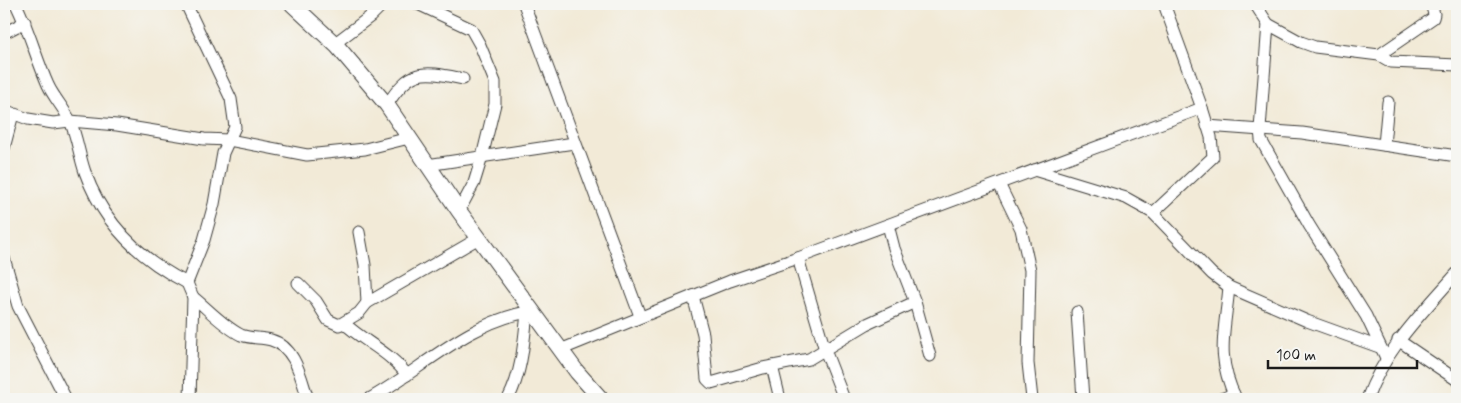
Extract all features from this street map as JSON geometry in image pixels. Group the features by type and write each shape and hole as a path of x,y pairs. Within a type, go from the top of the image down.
{"street":[{"path":"16,4 25,22 48,84 70,121 91,188 118,233 152,263 187,283 193,297 190,399"},
{"path":"186,4 230,99 235,127 221,161 214,204 204,240 187,283"},
{"path":"292,4 334,44 387,105 458,211 529,311 601,399"},
{"path":"334,44 384,4"},
{"path":"418,4 471,29 490,68 496,93 474,183 458,211"},
{"path":"524,4 574,143 640,316"},
{"path":"1153,213 1212,157 1211,137 1202,108 1164,4"},
{"path":"1255,4 1268,24 1314,47 1379,56 1391,62 1457,65"},
{"path":"1379,56 1432,18 1434,14 1430,4"},
{"path":"4,33 25,22"},
{"path":"1268,24 1260,129 1267,152 1366,316 1379,347 1386,358"},
{"path":"387,105 395,92 416,74 432,72 463,79"},
{"path":"1384,145 1388,102"},
{"path":"560,350 693,296 1202,108"},
{"path":"4,148 8,112 28,120 53,124 70,121 117,125 204,139 229,140 307,155 366,149 409,138"},
{"path":"1207,126 1260,129 1457,156"},
{"path":"427,165 574,143"},
{"path":"1034,170 1126,198 1153,213 1212,274 1229,287 1307,321 1379,347"},
{"path":"999,184 1021,229 1030,270 1028,363 1032,399"},
{"path":"888,225 930,356"},
{"path":"359,232 365,265 367,302"},
{"path":"298,283 316,301 328,320 333,324 344,323 359,313 367,302 479,238"},
{"path":"4,258 8,292 66,399"},
{"path":"798,258 825,350 844,399"},
{"path":"1367,399 1386,358 1398,340 1457,273"},
{"path":"1221,399 1235,396 1227,376 1222,344 1229,287"},
{"path":"693,296 703,334 707,379 711,383 772,366 809,359 867,324 914,302"},
{"path":"193,297 241,335 254,339 271,339 282,345 291,354 298,368 308,399"},
{"path":"369,399 468,334 498,320 529,311"},
{"path":"508,399 516,385 529,311"},
{"path":"1077,312 1083,399"},
{"path":"344,323 360,338 398,362 406,375"},
{"path":"1398,340 1457,380"},
{"path":"772,366 780,399"}]}
